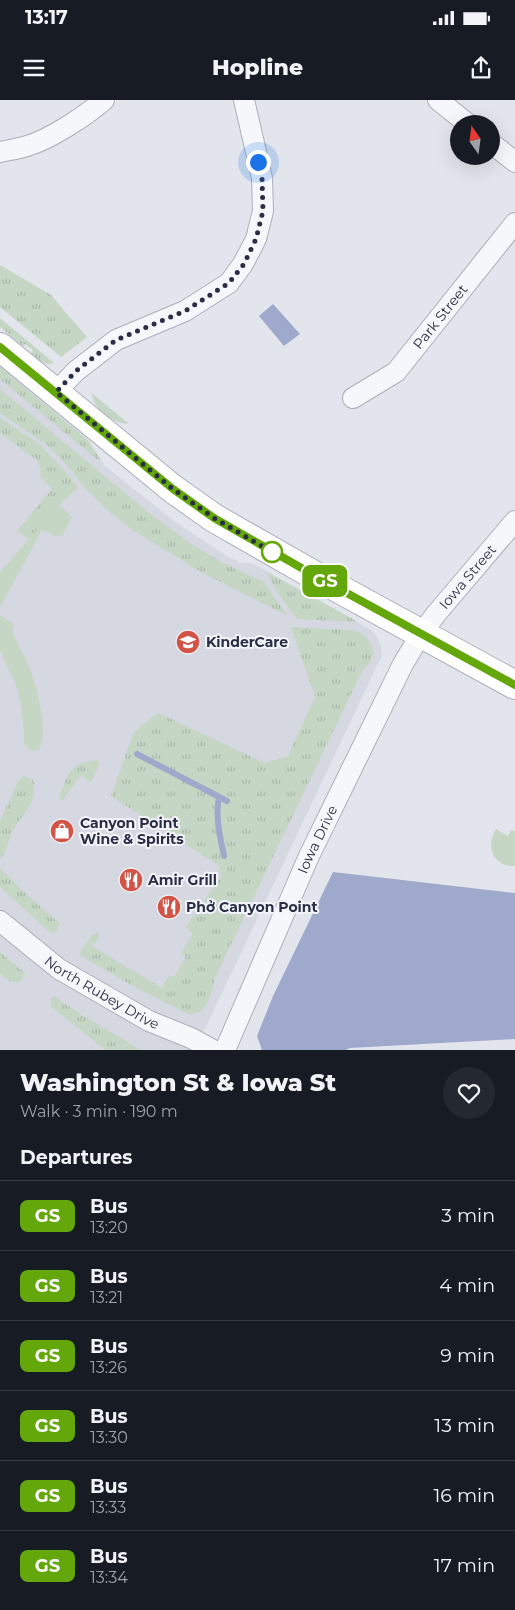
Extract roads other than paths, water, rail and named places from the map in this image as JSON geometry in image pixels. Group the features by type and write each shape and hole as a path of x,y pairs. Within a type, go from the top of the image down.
{"street":[{"path":"0,152 28,146 83,116 104,100"},
{"path":"56,392 76,371 116,340 185,311 229,283 244,264 256,239 263,211 262,178 244,100"},
{"path":"438,100 457,115"},
{"path":"500,150 515,162"},
{"name":"Park Street","path":"353,398 396,372 515,223"},
{"path":"0,347 173,489 214,518 515,685"},
{"name":"Iowa Street","path":"420,634 515,521"},
{"name":"Iowa Drive","path":"226,1050 309,856 403,664 420,634"},
{"name":"North Rubey Drive","path":"0,921 59,969 149,1021 191,1038 213,1050"}],"water":[{"path":"273,304 300,334 284,346 259,316"},
{"path":"333,872 515,893 515,1039 350,1048 346,1050 262,1050 257,1036 273,996"}],"waterway":[{"path":"137,754 227,801"},
{"path":"219,797 218,819 224,856"}],"place":[{"name":"KinderCare","path":"188,642"},
{"name":"Canyon Point Wine & Spirits","path":"62,831"},
{"name":"Amir Grill","path":"131,880"},
{"name":"Phở Canyon Point","path":"169,907"}]}
